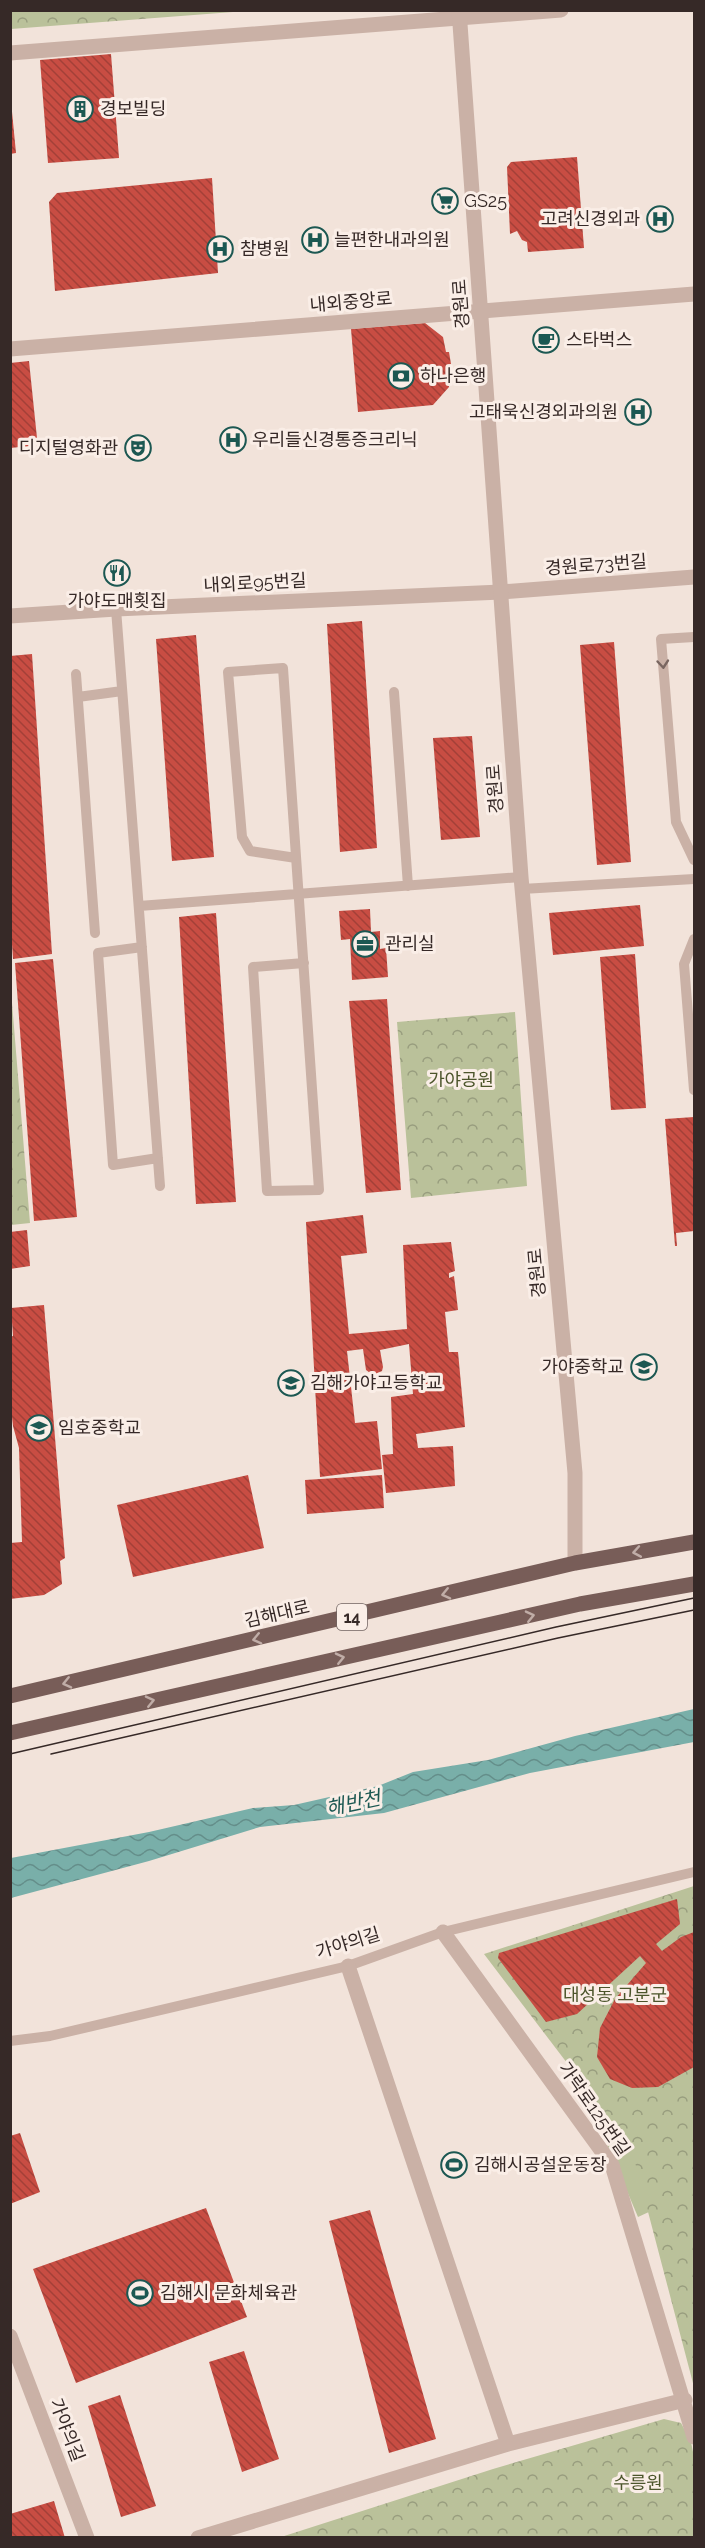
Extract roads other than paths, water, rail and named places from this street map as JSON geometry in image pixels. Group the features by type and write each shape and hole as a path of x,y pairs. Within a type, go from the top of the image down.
{"main road":[{"name":"김해대로","path":"10,1696 575,1563 694,1542"},
{"path":"10,1732 580,1604 694,1584"}],"street":[{"path":"10,53 460,14 561,10"},
{"name":"경원로","path":"460,14 521,883 575,1473 575,1563"},
{"name":"내외중앙로","path":"10,349 694,294"},
{"name":"경원로73번길","path":"501,592 694,577"},
{"name":"내외로95번길","path":"10,616 116,609 501,592"},
{"name":"가락로125번길","path":"443,1932 612,2165 685,2400 694,2437"},
{"path":"348,1966 508,2444"},
{"name":"가야의길","path":"10,2336 87,2538"},
{"path":"198,2538 508,2444 685,2400"}],"lane":[{"path":"116,609 160,1186"},
{"path":"694,637 661,639 676,822 694,860"},
{"path":"296,858 250,851 242,837 228,672 283,668 304,963 319,1190 267,1191 253,967 304,963"},
{"path":"76,674 95,933"},
{"path":"78,697 122,691"},
{"path":"394,692 408,886"},
{"path":"139,906 408,886 694,879"},
{"path":"694,939 684,964 694,1090"},
{"path":"142,947 98,953 113,1165 158,1158"},
{"name":"가야의길","path":"10,2041 50,2036 348,1966 443,1932 694,1872"}],"water":[{"name":"해반천","path":"694,1709 694,1742 530,1773 384,1813 260,1827 149,1861 11,1898 11,1858 149,1832 253,1808 294,1805 378,1786 413,1772 488,1760 575,1736"}],"tram line":[{"path":"10,1754 556,1627 694,1598"},
{"path":"51,1754 558,1638 694,1610"}],"place":[{"name":"경보빌딩","path":"80,109"},
{"name":"GS25","path":"445,201"},
{"name":"고려신경외과","path":"660,219"},
{"name":"늘편한내과의원","path":"315,240"},
{"name":"참병원","path":"220,249"},
{"name":"스타벅스","path":"546,340"},
{"name":"하나은행","path":"401,376"},
{"name":"고태욱신경외과의원","path":"638,412"},
{"name":"우리들신경통증크리닉","path":"233,440"},
{"name":"디지털영화관","path":"138,448"},
{"name":"가야도매횟집","path":"117,573"},
{"name":"관리실","path":"365,944"},
{"name":"가야중학교","path":"644,1367"},
{"name":"김해가야고등학교","path":"291,1383"},
{"name":"임호중학교","path":"39,1428"},
{"name":"김해시공설운동장","path":"454,2165"},
{"name":"김해시 문화체육관","path":"140,2293"}],"park label":[{"name":"가야공원","path":"461,1080"},
{"name":"대성동 고분군","path":"615,1995"},
{"name":"수릉원","path":"638,2483"}]}
